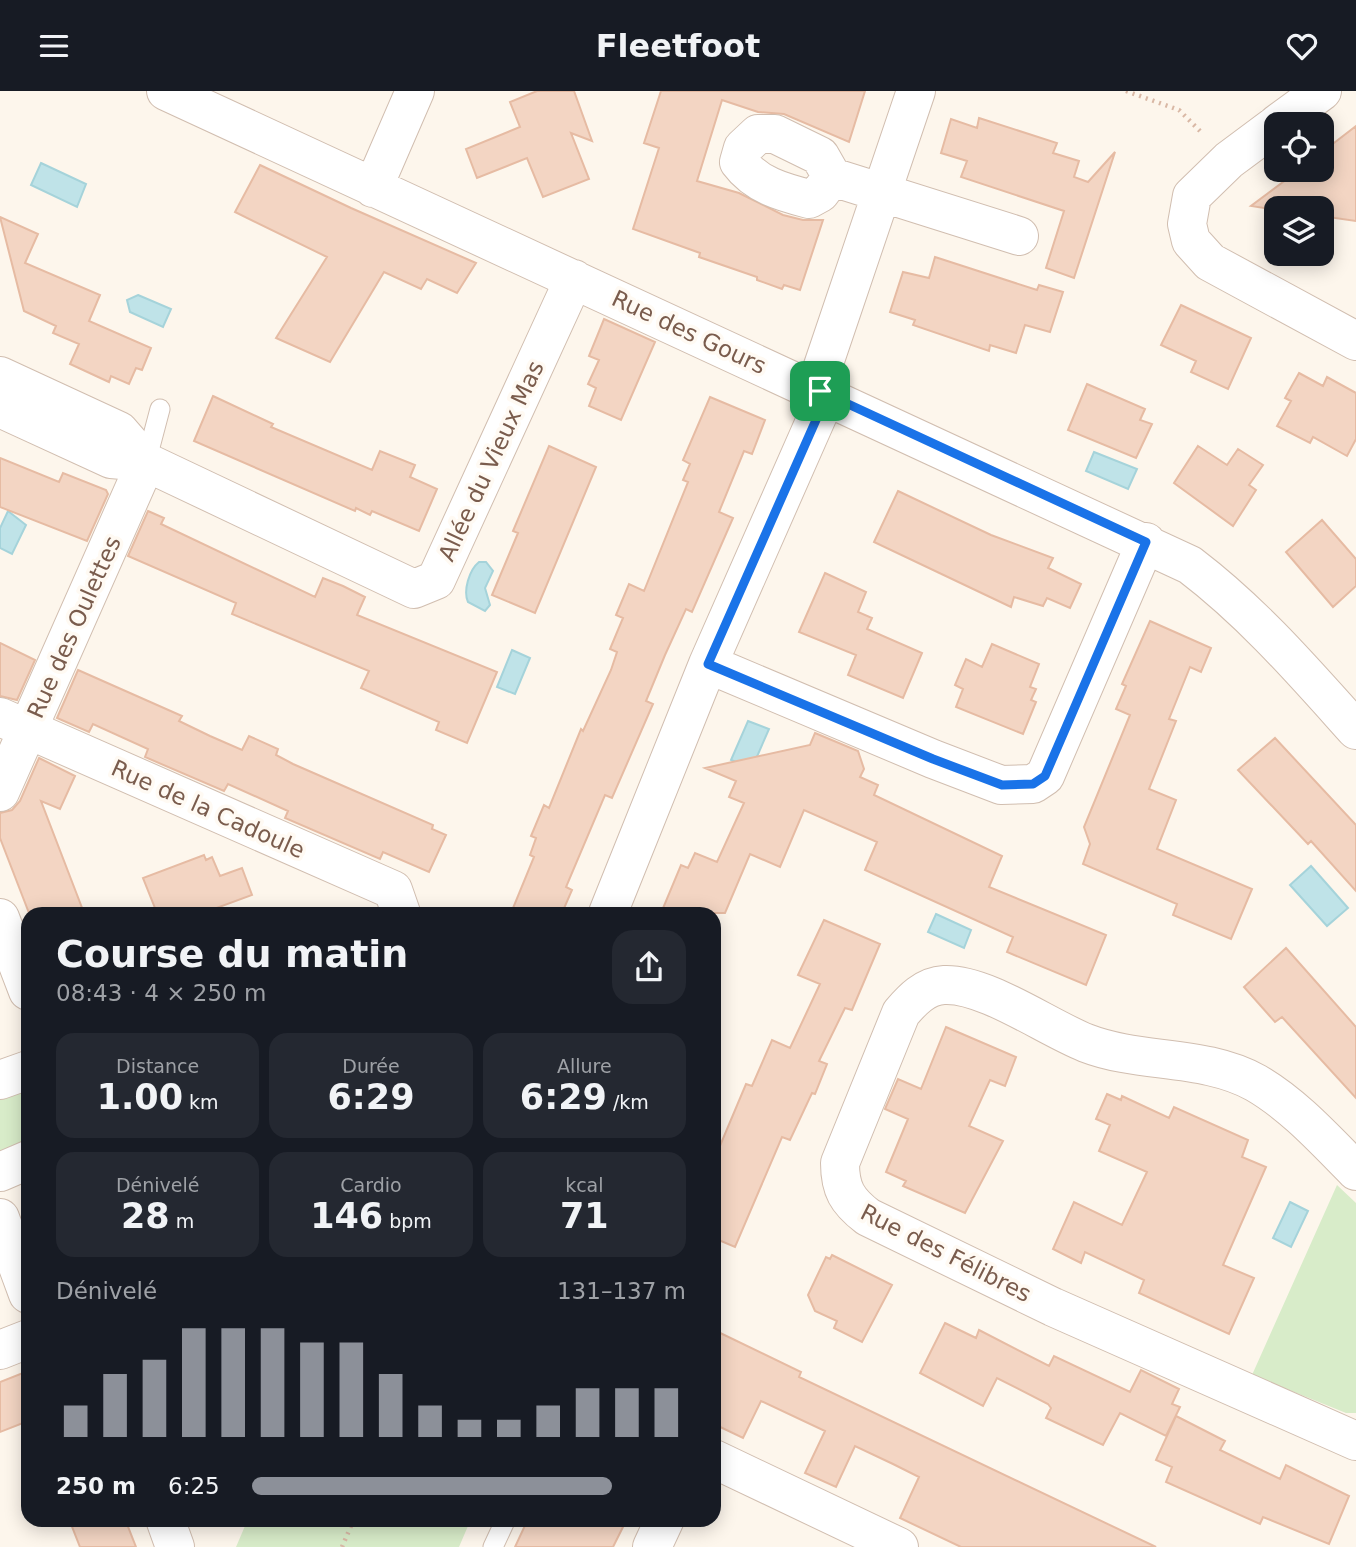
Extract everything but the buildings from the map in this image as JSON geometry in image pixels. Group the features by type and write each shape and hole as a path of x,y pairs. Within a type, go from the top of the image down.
{"street":[{"name":"Rue des Gours","path":"166,91 820,391 1190,565 1230,595 1356,730"},
{"path":"373,188 415,91"},
{"path":"610,907 708,664 820,411 822,369 884,194 916,91"},
{"path":"1294,112 1322,91"},
{"path":"1264,134 1229,160 1192,196 1186,224 1191,241 1199,253 1356,341"},
{"path":"832,177 1019,236"},
{"name":"Allée du Vieux Mas","path":"0,408 111,459 146,461 414,589 436,580 574,279"},
{"name":"Allée du Vieux Mas","path":"0,376 119,431 146,461"},
{"name":"Rue des Oulettes","path":"0,792 14,724 146,461"},
{"path":"708,664 990,781 1002,785 1033,784 1045,776 1146,542"},
{"name":"Rue de la Cadoule","path":"14,724 393,890 399,907"},
{"path":"0,918 21,973"},
{"name":"Rue des Félibres","path":"1356,1171 1308,1124 1256,1083 1210,1066 1088,1044 969,987 942,985 917,995 901,1013 840,1163 840,1184 850,1203 868,1217 1053,1307 1356,1441"},
{"path":"0,1080 21,1072"},
{"path":"0,1172 21,1163"},
{"path":"0,1218 21,1275"},
{"path":"0,1350 21,1342"},
{"path":"721,1462 899,1547"},
{"path":"168,1527 175,1547"},
{"path":"652,1547 661,1527"}],"lane":[{"path":"146,461 160,409"},
{"path":"492,1547 502,1527"}],"path":[{"path":"1126,91 1179,110 1229,160"},
{"path":"342,1547 351,1527"}],"green space":[{"path":"21,1090 21,1148 0,1155 0,1098"},
{"path":"1337,1185 1356,1203 1356,1413 1346,1413 1252,1375"},
{"path":"245,1527 468,1527 459,1547 236,1547"}],"water":[{"path":"41,163 86,184 77,207 31,185"},
{"path":"138,295 171,309 163,327 130,312 127,300"},
{"path":"1094,452 1137,469 1128,489 1086,471"},
{"path":"8,511 26,525 12,554 0,548 0,528"},
{"path":"479,562 486,562 493,571 485,588 490,605 485,611 468,602 467,597 470,575"},
{"path":"512,650 530,658 515,694 497,687"},
{"path":"748,721 769,729 752,768 731,760"},
{"path":"1311,866 1348,908 1327,926 1290,885"},
{"path":"936,914 971,930 964,948 928,932"},
{"path":"1290,1202 1308,1211 1291,1247 1273,1238"}],"route":[{"path":"820,391 1146,542 1045,776 1033,784 1002,785 933,759 708,664 820,411 820,391"}]}
